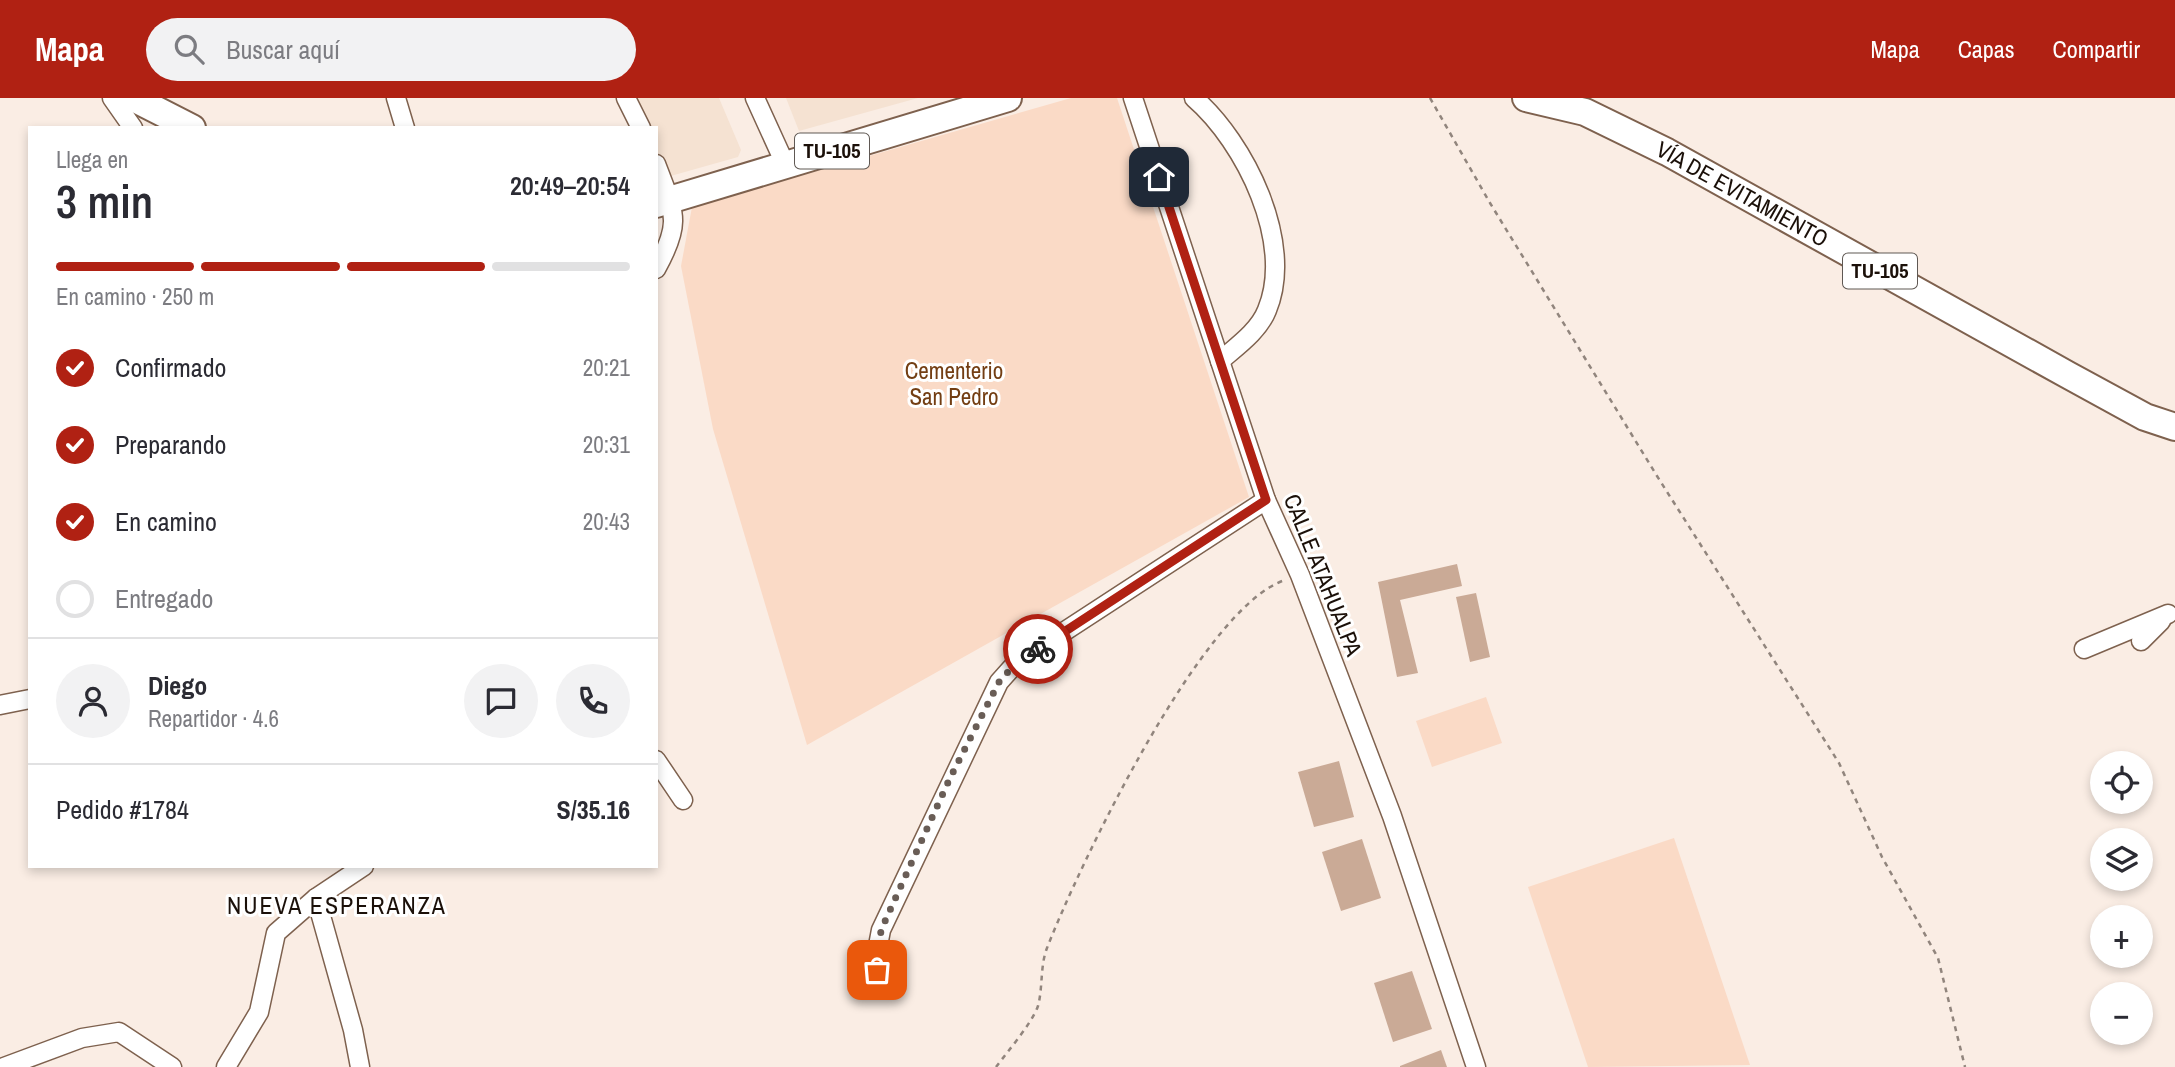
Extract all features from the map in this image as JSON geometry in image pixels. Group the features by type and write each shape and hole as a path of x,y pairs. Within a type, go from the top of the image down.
{"main road":[{"path":"133,98 188,126"},
{"name":"TU-105","path":"663,202 786,166 954,105 1008,98"},
{"name":"VÍA DE EVITAMIENTO","path":"1526,98 1582,105 2145,417 2175,427"}],"street":[{"path":"112,98 132,126"},
{"path":"396,98 404,126"},
{"path":"626,98 640,126"},
{"path":"755,98 786,166"},
{"name":"CALLE ATAHUALPA","path":"1133,98 1266,500 1300,575 1392,816 1476,1067"},
{"path":"1194,98 1230,139 1256,180 1269,222 1275,276 1267,312 1246,339 1220,361"},
{"path":"658,175 663,202 676,215 673,234 658,266"},
{"path":"878,989 877,951 881,930 999,682 1016,663 1266,500"},
{"path":"2141,641 2171,612"},
{"path":"2084,649 2171,612"},
{"path":"0,705 28,699"},
{"path":"658,763 683,800"},
{"path":"226,1067 259,1012 276,933 316,898 361,868"},
{"path":"316,898 353,1030 360,1067"},
{"path":"4,1067 82,1038 119,1032 172,1067"}],"path":[{"path":"1430,98 1490,203 1650,465 1839,763 1882,857 1938,958 1965,1067"},
{"path":"996,1067 1037,1007 1045,952 1092,844 1171,704 1223,628 1249,602 1279,582 1300,575"}],"shaded area":[{"path":"628,98 719,98 741,150 738,157 660,179 658,126 635,126"},
{"path":"786,98 918,98 799,131"}],"green space":[{"name":"Cementerio San Pedro","path":"1071,98 1117,98 1249,497 807,745 713,429 681,266 692,207"},
{"path":"1486,697 1502,743 1432,767 1416,721"},
{"path":"1674,838 1750,1065 1588,1067 1528,887"}],"building":[{"path":"1457,564 1462,586 1400,600 1418,673 1397,677 1378,582"},
{"path":"1476,593 1490,657 1470,662 1456,597"},
{"path":"1339,761 1354,817 1314,827 1298,772"},
{"path":"1362,839 1381,898 1341,911 1322,852"},
{"path":"1412,971 1432,1029 1393,1042 1374,983"},
{"path":"1441,1050 1447,1067 1400,1067 1400,1066"}],"way so far":[{"path":"877,970 881,930 950,778 999,682 1016,663 1038,649"}],"district":[{"name":"NUEVA ESPERANZA","path":"337,906"}],"route":[{"path":"1038,649 1266,500 1159,177"}]}
